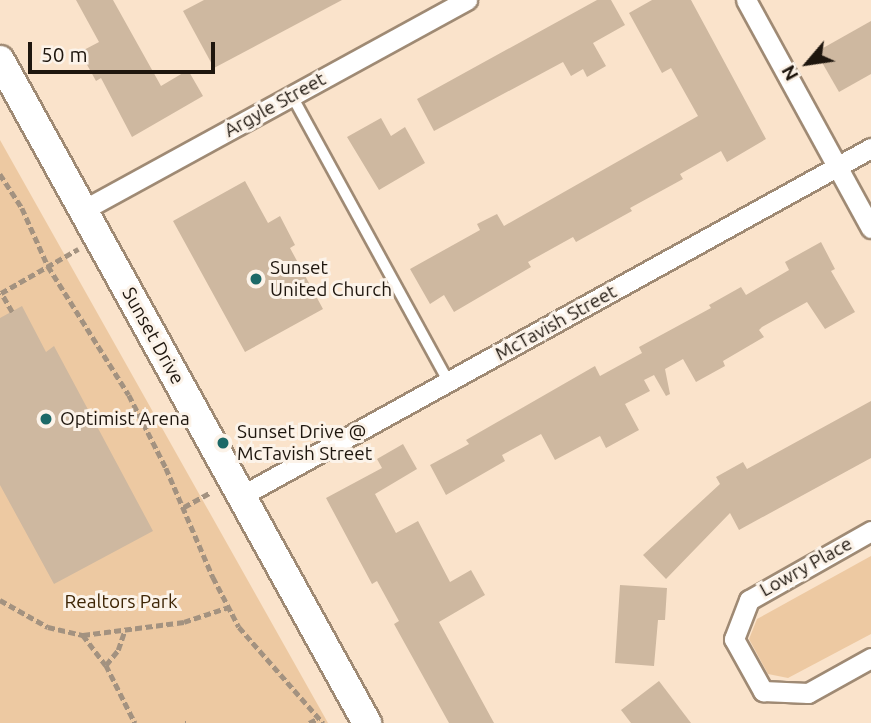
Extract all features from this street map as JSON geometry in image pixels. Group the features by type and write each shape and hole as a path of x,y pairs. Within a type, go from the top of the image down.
{"street":[{"name":"Argyle Street","path":"83,210 467,0"},
{"path":"746,0 871,228"},
{"name":"Sunset Drive","path":"0,60 367,723"},
{"name":"McTavish Street","path":"241,496 871,148"},
{"name":"Lowry Place","path":"871,531 749,600 734,639 763,691 808,694 871,658"}],"lane":[{"path":"292,96 449,383"}],"path":[{"path":"0,174 22,208 48,265 129,395 166,468 239,627 321,720 309,723"},
{"path":"12,312 1,293 98,238"},
{"path":"0,600 48,626 83,635 199,618 229,607"},
{"path":"106,665 118,650 125,630"},
{"path":"83,635 106,665 135,723"}],"green space":[{"name":"Realtors Park","path":"0,140 328,723 0,723"},
{"path":"871,556 871,634 788,678 768,674 749,639 757,619"}],"building":[{"path":"76,0 113,0 161,86 188,70 203,96 132,137 101,78 96,81 80,52 99,42"},
{"path":"204,0 342,0 214,68 183,11"},
{"path":"597,0 611,0 625,25 593,43 606,66 587,77 583,69 571,76 563,62 434,131 417,99"},
{"path":"652,0 691,0 766,139 727,162 721,151 680,174 683,179 630,208 632,211 576,242 573,237 528,262 531,267 454,312 444,295 430,304 410,269 480,230 477,224 497,214 504,226 698,116 671,68 662,73 629,13"},
{"path":"871,21 871,74 839,92 816,52"},
{"path":"381,118 391,136 405,127 425,163 379,190 347,137"},
{"name":"Sunset United Church","path":"245,181 268,223 280,216 295,245 290,248 323,309 245,352 173,221"},
{"path":"821,242 835,269 831,271 855,312 825,329 807,302 762,327 759,330 764,337 723,361 725,366 696,382 683,359 665,369 670,394 666,396 654,375 644,380 650,391 625,404 639,430 606,448 600,436 555,460 541,434 502,455 505,461 446,495 430,465 469,444 466,440 595,366 600,376 642,353 639,347 711,308 709,305 741,287 746,295 789,270 785,262"},
{"name":"Optimist Arena","path":"22,306 46,352 54,346 153,531 54,584 0,485 0,318"},
{"path":"871,401 871,458 739,530 730,513 666,579 643,555 720,484 716,477 743,462 747,469"},
{"path":"403,444 417,469 375,494 396,533 418,521 450,582 471,570 485,595 439,622 494,723 449,723 394,624 399,621 377,581 372,584 326,498 382,468 377,459"},
{"path":"620,585 667,588 665,620 658,620 654,666 615,663"},
{"path":"659,681 691,723 631,723 621,710"}],"place":[{"name":"Sunset United Church","path":"256,279"},
{"name":"Optimist Arena","path":"46,419"},
{"name":"Sunset Drive @ McTavish Street","path":"223,443"}]}
